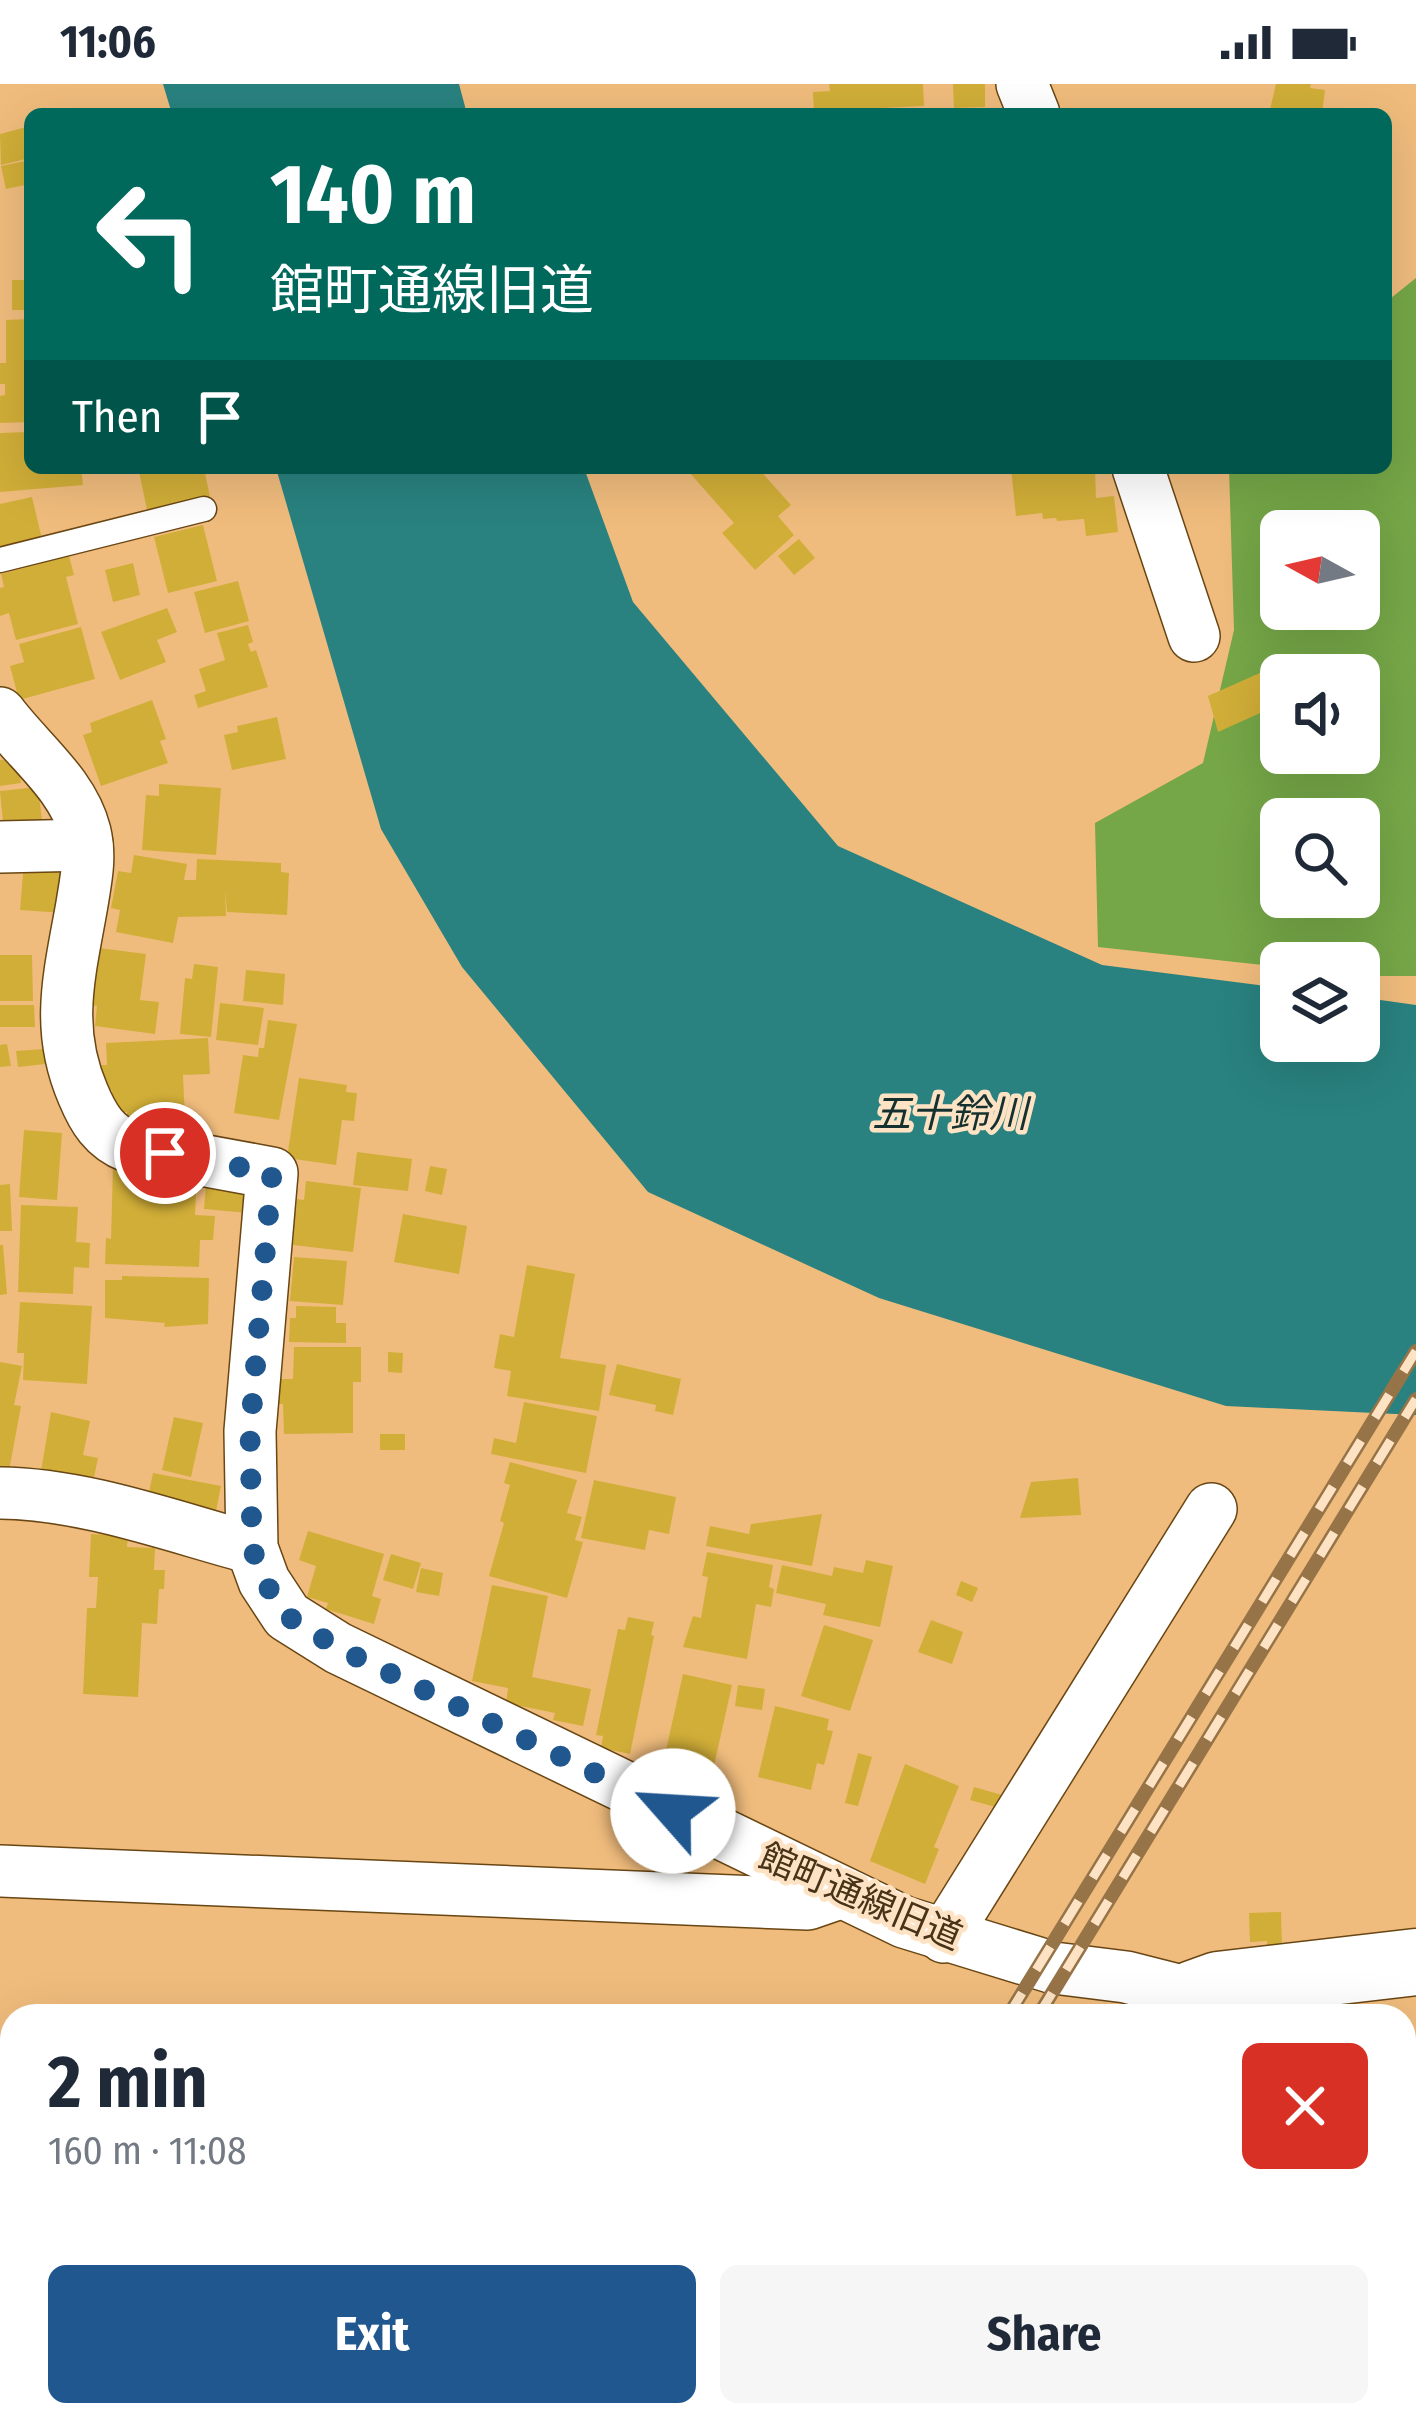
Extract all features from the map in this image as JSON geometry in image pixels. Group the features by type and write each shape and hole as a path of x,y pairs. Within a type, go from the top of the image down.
{"street":[{"path":"1140,474 1194,636"},
{"name":"館町通線旧道","path":"0,713 66,791 79,813 87,845 89,861 64,1023 80,1088 95,1122 130,1147 272,1173 250,1431 252,1548 264,1581 287,1616 338,1648 841,1893 944,1937 1054,1968 1126,1977 1184,2004"},
{"path":"0,847 87,845"},
{"path":"0,1492 32,1493 110,1510 252,1548"},
{"path":"944,1937 1211,1509"},
{"path":"0,1871 808,1904 841,1893"},
{"name":"館町通線旧道","path":"1188,2004 1246,1981 1416,1962"}],"lane":[{"path":"0,560 204,509"}],"green space":[{"path":"1416,278 1416,976 1380,976 1380,942 1260,942 1260,965 1098,947 1095,823 1203,763 1234,630 1229,474 1392,474 1392,297"}],"water":[{"path":"163,84 459,84 465,108 170,108"},
{"name":"五十鈴川","path":"278,474 586,474 633,602 838,846 1102,965 1260,985 1260,1062 1380,1062 1380,1000 1416,1005 1416,1415 1226,1406 879,1298 648,1192 462,967 381,829"}],"building":[{"path":"829,84 923,84 924,106 814,108 813,92 830,91"},
{"path":"953,84 985,84 985,107 954,108"},
{"path":"1276,84 1311,84 1310,88 1325,90 1323,108 1270,108"},
{"path":"24,128 24,159 1,165 0,134"},
{"path":"24,161 24,185 6,189 1,166"},
{"path":"12,280 24,280 24,310 12,310"},
{"path":"24,319 24,422 0,423 6,320"},
{"path":"24,432 24,474 82,474 83,485 0,492 0,433"},
{"path":"140,474 205,474 210,497 147,510"},
{"path":"691,474 763,474 791,505 778,516 794,535 755,570 722,533 734,523"},
{"path":"1012,474 1095,474 1096,498 1114,496 1118,532 1086,536 1084,519 1043,519 1042,513 1016,516"},
{"path":"32,497 42,539 0,548 0,504"},
{"path":"203,525 217,581 168,593 154,537"},
{"path":"799,539 815,558 794,575 778,556"},
{"path":"69,556 74,575 66,577 78,624 16,640 9,613 0,616 1,574"},
{"path":"133,563 140,595 113,602 105,570"},
{"path":"238,581 249,621 205,633 194,592"},
{"path":"167,608 177,632 157,640 166,662 120,680 101,632"},
{"path":"248,625 253,642 248,644 251,652 256,650 268,687 198,708 194,695 206,691 199,669 225,660 217,633"},
{"path":"81,627 95,679 19,700 10,666 24,662 19,644"},
{"path":"1260,673 1260,713 1218,732 1208,696"},
{"path":"152,700 166,739 160,741 168,763 101,786 83,735 92,732 90,723"},
{"path":"277,717 286,759 232,770 224,735 238,732 237,726"},
{"path":"18,759 21,783 0,786 0,760"},
{"path":"159,784 221,788 216,855 142,850 146,795 159,796"},
{"path":"38,787 43,829 4,833 0,791"},
{"path":"134,855 187,864 184,880 196,880 197,859 281,863 281,872 289,873 287,915 227,912 225,890 226,916 178,917 173,943 116,932 120,910 111,908 118,871 131,873"},
{"path":"24,862 67,865 63,913 20,910"},
{"path":"99,948 146,954 140,1000 159,1002 155,1034 95,1026 97,1006 85,1004 88,980 95,981"},
{"path":"0,955 32,955 33,1001 0,1001"},
{"path":"194,964 218,967 211,1037 180,1034 185,978 192,979"},
{"path":"246,970 285,974 283,1005 243,1001"},
{"path":"220,1003 264,1008 258,1045 216,1040"},
{"path":"0,1005 34,1005 35,1027 0,1027"},
{"path":"268,1020 297,1024 279,1120 234,1113 243,1055 258,1057"},
{"path":"208,1038 210,1074 183,1075 185,1120 175,1121 175,1135 128,1133 127,1112 113,1113 112,1090 95,1091 93,1065 107,1065 106,1043"},
{"path":"7,1044 11,1066 0,1067 0,1045"},
{"path":"44,1049 45,1064 18,1067 16,1051"},
{"path":"299,1078 347,1085 346,1092 357,1093 354,1121 342,1120 336,1165 287,1158"},
{"path":"24,1130 62,1133 57,1200 19,1197"},
{"path":"357,1152 412,1159 408,1191 353,1185"},
{"path":"113,1165 197,1171 195,1215 215,1216 213,1240 200,1240 199,1267 105,1264 106,1238 111,1239"},
{"path":"430,1166 447,1169 442,1195 425,1191"},
{"path":"306,1181 361,1188 353,1252 293,1245 294,1232 286,1231 288,1211 296,1212 297,1199 304,1200"},
{"path":"10,1184 12,1231 0,1231 0,1185"},
{"path":"206,1185 250,1188 248,1213 204,1209"},
{"path":"21,1205 78,1207 76,1242 90,1243 89,1268 74,1267 73,1294 18,1292"},
{"path":"403,1214 467,1226 459,1274 394,1262"},
{"path":"0,1245 7,1294 0,1295"},
{"path":"294,1257 347,1261 343,1305 290,1301"},
{"path":"527,1265 575,1274 560,1358 606,1365 599,1411 507,1396 511,1371 494,1368 500,1334 514,1337"},
{"path":"122,1276 209,1278 208,1324 164,1327 165,1323 105,1318 105,1280 122,1280"},
{"path":"20,1302 92,1306 87,1384 23,1380 24,1353 17,1353"},
{"path":"296,1306 336,1307 336,1323 346,1323 346,1343 289,1342"},
{"path":"294,1347 361,1347 361,1382 353,1382 353,1433 284,1434 283,1404 274,1404 274,1379 293,1379"},
{"path":"388,1352 403,1353 402,1373 388,1372"},
{"path":"0,1362 22,1366 14,1405 21,1406 9,1471 0,1469"},
{"path":"617,1364 681,1379 673,1415 655,1411 656,1405 609,1395"},
{"path":"524,1402 597,1416 586,1473 491,1454 494,1438 516,1443"},
{"path":"51,1412 90,1421 83,1455 98,1458 92,1487 40,1477"},
{"path":"174,1417 203,1423 191,1477 162,1470"},
{"path":"380,1434 405,1434 405,1450 380,1450"},
{"path":"510,1462 577,1480 567,1513 582,1517 575,1540 583,1542 567,1598 489,1576 504,1523 500,1521 510,1485 504,1483"},
{"path":"153,1473 221,1486 215,1516 147,1502"},
{"path":"1078,1478 1081,1515 1020,1518 1031,1482"},
{"path":"594,1480 676,1497 669,1534 649,1530 645,1550 581,1538"},
{"path":"822,1514 812,1566 706,1546 710,1526 749,1534 751,1524"},
{"path":"308,1531 384,1554 372,1596 381,1599 374,1624 326,1609 328,1603 307,1597 316,1566 299,1560"},
{"path":"91,1534 128,1536 127,1547 155,1548 154,1570 165,1570 157,1624 142,1623 138,1697 83,1694 87,1608 96,1608 98,1577 89,1577"},
{"path":"707,1552 773,1565 771,1607 756,1604 747,1659 683,1647 693,1616 701,1618"},
{"path":"391,1554 421,1563 413,1589 383,1580"},
{"path":"866,1560 893,1566 880,1627 823,1615 826,1604 776,1593 782,1565 832,1576 834,1567 863,1573"},
{"path":"421,1568 443,1573 439,1596 416,1592"},
{"path":"961,1581 978,1588 972,1602 956,1595"},
{"path":"492,1585 548,1596 532,1677 591,1689 583,1726 553,1720 555,1713 506,1703 508,1688 472,1681"},
{"path":"628,1617 654,1622 630,1754 601,1748 603,1736 596,1735 618,1629 625,1630"},
{"path":"931,1620 963,1632 952,1664 918,1652"},
{"path":"824,1625 873,1640 850,1711 801,1696"},
{"path":"683,1674 732,1685 709,1788 660,1777"},
{"path":"738,1685 765,1689 762,1710 735,1706"},
{"path":"775,1706 829,1719 827,1730 833,1731 824,1765 817,1763 811,1790 758,1777"},
{"path":"858,1753 872,1757 858,1806 845,1803"},
{"path":"905,1764 959,1786 934,1847 939,1849 925,1884 870,1861"},
{"path":"974,1787 1002,1795 999,1808 970,1800"},
{"path":"1281,1912 1282,1947 1267,1948 1267,1941 1250,1942 1249,1913"}],"railway":[{"path":"1015,2004 1416,1351"},
{"path":"1045,2004 1416,1399"}],"route":[{"path":"165,1153 272,1173 250,1431 252,1548 264,1581 287,1616 338,1648 673,1811"}]}
